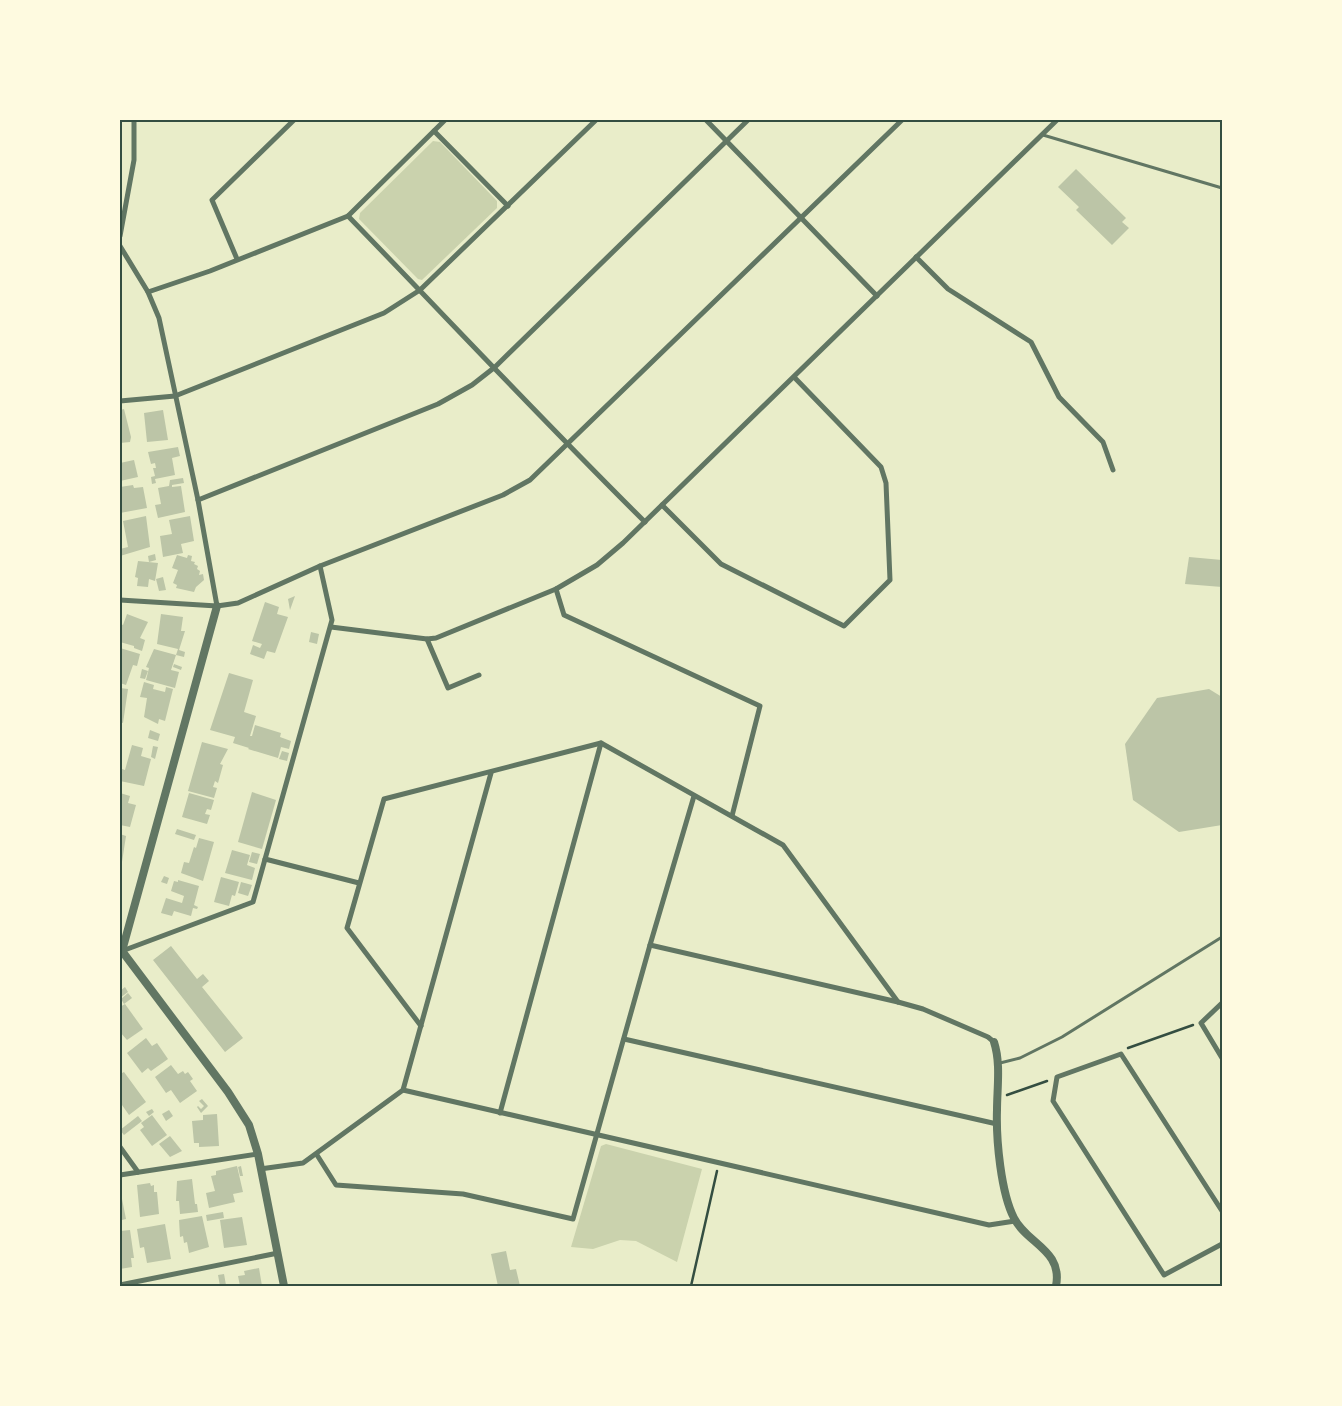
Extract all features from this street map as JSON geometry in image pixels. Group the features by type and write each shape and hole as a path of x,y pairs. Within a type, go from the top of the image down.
{"street":[{"path":"120,236 134,160 134,120"},
{"path":"237,259 212,200 294,120"},
{"path":"148,292 348,216 445,120"},
{"path":"120,401 176,396 384,312 420,290 596,120"},
{"path":"706,120 877,296"},
{"path":"198,500 438,404 472,385 495,367 748,120"},
{"path":"120,600 217,606 238,603 320,566 503,495 530,480 902,120"},
{"path":"331,627 427,639 436,638 556,589 597,565 645,522 1057,120"},
{"path":"434,130 508,206"},
{"path":"348,216 568,445 645,522"},
{"path":"120,246 148,292 159,318 198,500 217,606 121,951"},
{"path":"916,257 948,289 1031,342 1059,397 1103,442 1113,470"},
{"path":"662,505 721,564 844,626 890,580 886,483 881,467 794,377"},
{"path":"121,951 253,902 331,627 332,620 320,566"},
{"path":"556,589 564,615 760,706 732,816"},
{"path":"427,639 448,688 479,675"},
{"path":"421,1026 347,928 384,799 492,773 602,743 783,845 898,1002"},
{"path":"500,1112 602,743"},
{"path":"260,1169 303,1163 317,1155 402,1090 492,773"},
{"path":"317,1155 336,1185 463,1194 573,1219 650,944 694,796"},
{"path":"265,859 359,883"},
{"path":"650,944 923,1009 980,1033 994,1042 997,1063 997,1124 1006,1201 1015,1221 1045,1250 1054,1262 1057,1271 1056,1286"},
{"path":"121,951 241,1109 249,1125 258,1154 284,1286"},
{"path":"1222,1003 1201,1023 1222,1058"},
{"path":"624,1039 997,1124"},
{"path":"1222,1211 1121,1054 1057,1077 1053,1101 1164,1275 1222,1244"},
{"path":"402,1090 989,1225 1015,1221"},
{"path":"120,1148 138,1172"},
{"path":"120,1175 258,1154"},
{"path":"120,1285 278,1253"}],"lane":[{"path":"1042,134 1222,188"},
{"path":"997,1063 1020,1058 1062,1037 1222,937"}],"path":[{"path":"1121,1054 1129,1047 1201,1023"},
{"path":"997,1099 1057,1077"},
{"path":"691,1286 719,1163"}],"green space":[{"path":"433,141 440,142 497,201 497,208 422,280 418,279 359,219 360,213"},
{"path":"606,1144 702,1169 677,1262 636,1241 620,1240 593,1249 571,1247 601,1146"}],"building":[{"path":"1076,169 1126,218 1122,222 1129,228 1112,245 1076,210 1079,207 1058,187"},
{"path":"124,409 131,437 130,442 120,443 120,410"},
{"path":"163,410 168,440 147,442 144,413"},
{"path":"178,447 180,456 172,458 175,475 155,479 156,483 152,484 151,477 155,476 153,468 156,468 155,463 151,464 148,452"},
{"path":"134,460 138,477 120,481 120,463"},
{"path":"183,478 184,483 172,485 172,487 181,486 185,512 158,518 155,505 161,504 158,488 169,486 170,480"},
{"path":"133,485 134,488 143,487 147,508 120,513 120,487"},
{"path":"146,516 150,547 120,556 120,549 128,547 123,521"},
{"path":"190,516 194,541 181,544 183,553 163,557 160,536 172,534 169,520"},
{"path":"155,554 156,560 149,562 148,556"},
{"path":"177,555 187,558 188,555 192,556 191,561 195,562 194,564 198,566 199,575 203,574 204,580 196,587 194,592 176,588 177,585 173,583 178,570 172,568"},
{"path":"1189,557 1222,560 1222,587 1185,584"},
{"path":"138,561 158,563 155,581 149,579 148,587 137,586 138,578 135,577"},
{"path":"163,577 166,590 159,591 156,579"},
{"path":"295,596 290,610 288,599"},
{"path":"265,602 279,607 277,614 288,617 275,653 267,651 264,659 250,654 253,645 260,648 262,644 252,641"},
{"path":"127,614 148,622 140,638 145,640 142,651 134,648 134,646 120,642 120,626 121,624 123,625"},
{"path":"161,614 183,617 181,631 185,631 179,650 185,652 184,657 176,655 178,649 157,644"},
{"path":"311,632 319,634 317,644 309,642"},
{"path":"120,648 140,654 137,666 133,665 126,685 120,683"},
{"path":"154,649 176,655 171,670 179,672 175,688 146,680 149,668 146,667"},
{"path":"174,664 182,667 181,670 173,667"},
{"path":"142,669 148,671 145,679 140,678"},
{"path":"229,673 253,680 244,712 256,716 250,736 252,736 255,725 281,733 280,737 291,741 289,749 281,747 278,758 233,743 235,737 210,730"},
{"path":"144,682 154,685 153,689 165,692 166,687 173,689 165,721 159,719 158,724 144,717 147,698 140,697"},
{"path":"120,688 128,689 123,723 120,722"},
{"path":"1209,689 1222,697 1222,825 1179,832 1133,800 1125,744 1157,698"},
{"path":"150,730 160,734 158,741 148,738"},
{"path":"202,742 228,749 220,764 223,765 218,783 215,781 213,787 217,788 214,798 188,791"},
{"path":"132,745 143,748 141,756 151,759 144,786 120,781 122,769 125,770"},
{"path":"153,746 158,747 155,759 151,757"},
{"path":"282,751 289,753 287,761 279,759"},
{"path":"252,792 276,800 262,849 238,842"},
{"path":"120,793 130,796 128,803 136,805 130,827 120,825"},
{"path":"189,793 214,800 211,810 207,809 205,814 210,815 207,824 182,817"},
{"path":"177,829 196,835 194,840 175,834"},
{"path":"120,834 126,836 122,862 120,862"},
{"path":"199,838 214,842 203,881 181,873 184,862 189,863"},
{"path":"232,850 250,855 247,865 255,868 252,880 225,873"},
{"path":"252,852 260,854 257,864 249,862"},
{"path":"164,876 169,878 167,884 161,882"},
{"path":"221,877 239,882 235,896 232,895 229,906 214,902"},
{"path":"178,880 199,886 194,905 198,907 197,909 193,908 191,916 174,911 172,916 161,913 166,898 182,903 184,896 171,891 174,881 178,882"},
{"path":"241,882 252,885 248,896 238,893"},
{"path":"171,946 197,979 203,974 209,981 202,987 243,1038 225,1052 153,960"},
{"path":"125,987 128,992 120,998 120,991"},
{"path":"128,993 132,998 124,1004 121,999"},
{"path":"125,1004 143,1029 127,1040 120,1032 120,1007"},
{"path":"146,1038 152,1046 157,1043 168,1059 151,1071 148,1068 142,1073 127,1053"},
{"path":"171,1065 178,1074 183,1071 185,1074 188,1072 193,1079 190,1081 197,1091 180,1103 171,1090 166,1093 155,1077"},
{"path":"124,1072 146,1102 129,1115 122,1105 120,1106 120,1074"},
{"path":"202,1099 208,1106 201,1113 197,1107 201,1109 204,1106 199,1101"},
{"path":"152,1109 154,1112 149,1116 146,1112"},
{"path":"169,1110 173,1116 166,1121 162,1114"},
{"path":"217,1114 219,1146 199,1147 199,1143 194,1143 192,1121 203,1120 203,1115"},
{"path":"152,1115 167,1135 152,1146 140,1130 144,1127 141,1123"},
{"path":"138,1116 142,1121 124,1135 120,1130"},
{"path":"170,1136 182,1151 170,1157 159,1144"},
{"path":"237,1166 243,1192 233,1194 235,1202 209,1208 206,1193 215,1191 211,1176 216,1175 216,1171"},
{"path":"241,1166 243,1176 240,1176 238,1167"},
{"path":"192,1179 195,1204 197,1204 198,1212 180,1214 179,1201 176,1201 177,1181"},
{"path":"150,1183 151,1186 154,1185 154,1192 157,1192 159,1214 140,1217 137,1185"},
{"path":"120,1189 126,1219 122,1220 122,1223 120,1223"},
{"path":"223,1212 224,1218 207,1221 206,1215"},
{"path":"202,1216 209,1247 189,1253 187,1242 184,1243 183,1236 180,1237 179,1220"},
{"path":"242,1217 247,1245 224,1248 220,1220"},
{"path":"165,1224 171,1259 147,1263 144,1247 140,1248 137,1229"},
{"path":"130,1230 134,1258 131,1258 132,1267 120,1269 120,1231"},
{"path":"506,1251 510,1270 516,1269 520,1286 498,1286 491,1254"},
{"path":"259,1268 262,1286 240,1286 238,1276 245,1275 244,1271"},
{"path":"224,1274 226,1285 220,1286 218,1275"}]}
